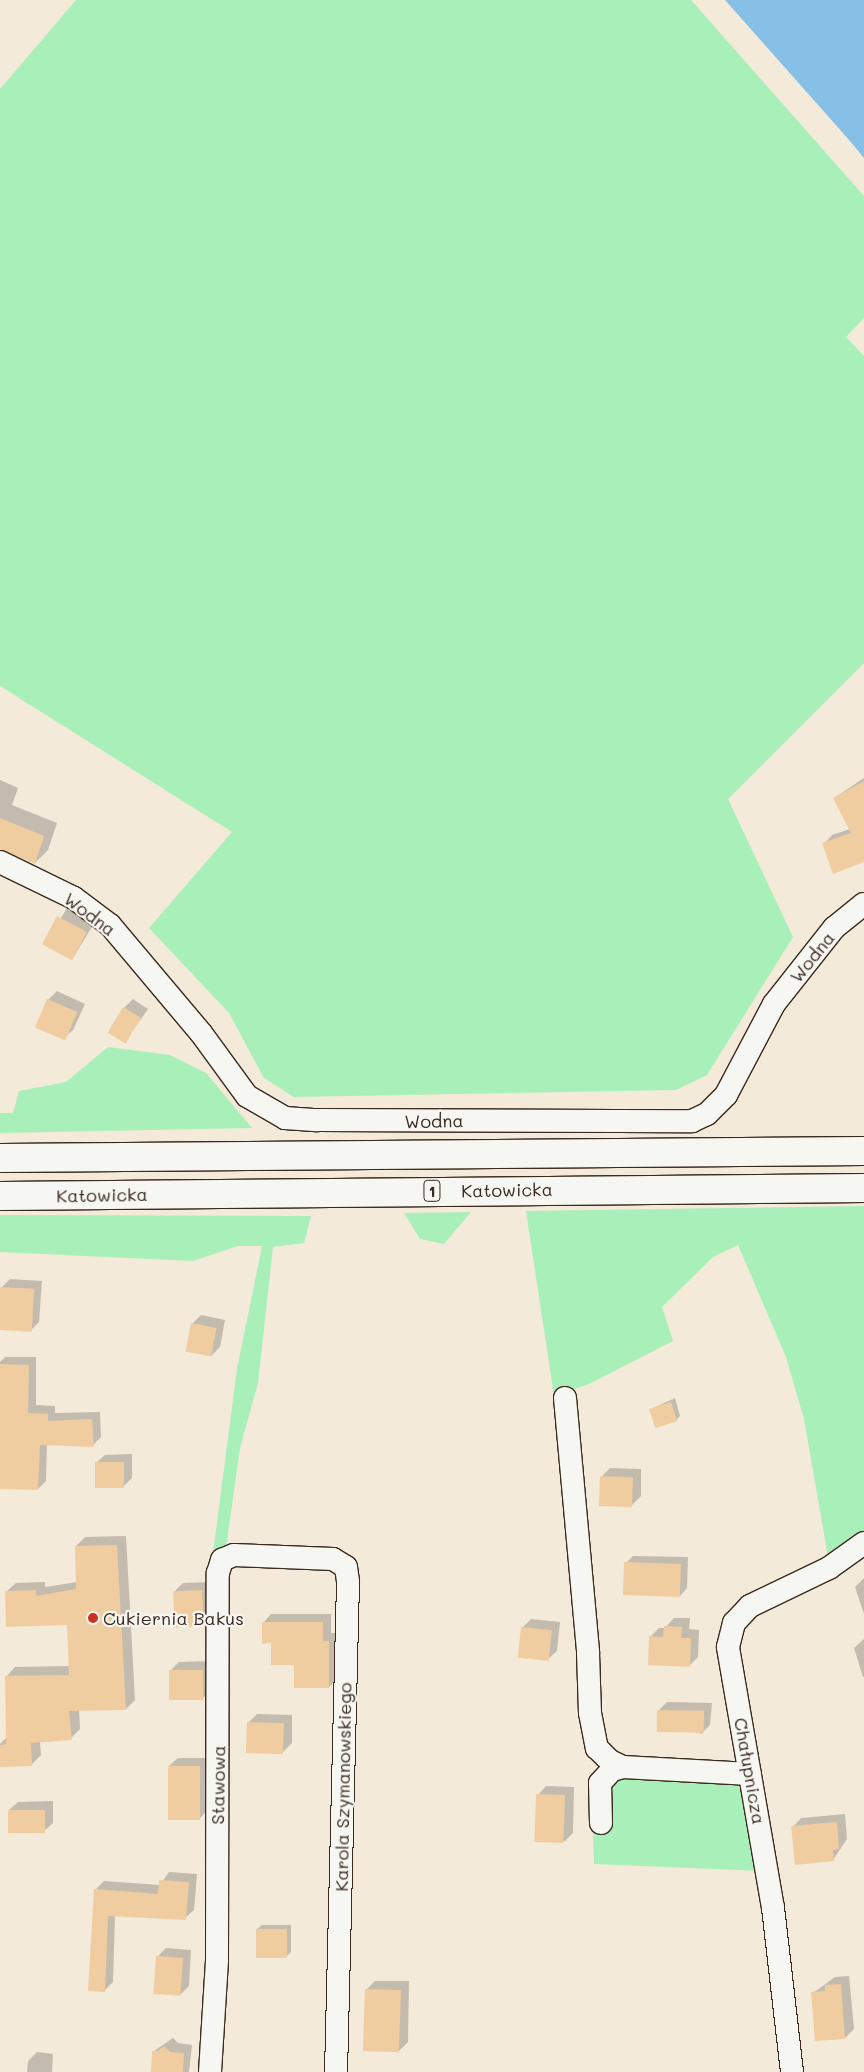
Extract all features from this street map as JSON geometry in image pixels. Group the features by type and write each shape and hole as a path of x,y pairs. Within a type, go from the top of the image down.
{"main road":[{"name":"Katowicka","path":"0,1158 864,1151"},
{"name":"Katowicka","path":"0,1196 864,1188"}],"street":[{"name":"Wodna","path":"0,862 74,898 110,925 202,1033 247,1096 285,1118 316,1120 692,1121 707,1114 726,1095 774,1004 834,928 864,904"},
{"path":"565,1398 587,1643 590,1713 597,1748 600,1783 601,1823"},
{"name":"Chałupnicza","path":"792,2072 773,1908 728,1647 734,1623 750,1606 829,1568 864,1543"},
{"name":"Stawowa","path":"210,2072 217,1960 218,1573 222,1560 234,1555 284,1557"},
{"name":"Karola Szymanowskiego","path":"284,1557 334,1559 346,1567 348,1582 336,2072"},
{"path":"597,1748 610,1761 623,1767"},
{"path":"600,1783 612,1770 623,1767 750,1774"}],"green space":[{"path":"76,0 691,0 864,196 864,318 846,337 864,356 864,663 728,799 793,937 707,1075 676,1090 294,1097 264,1078 229,1013 149,928 232,832 0,686 0,89"},
{"path":"108,1047 170,1055 206,1073 252,1128 0,1133 0,1113 13,1113 19,1091 66,1082"},
{"path":"864,1206 864,1533 828,1557 804,1419 786,1357 738,1245 713,1257 662,1307 673,1341 589,1384 554,1396 526,1211"},
{"path":"471,1212 444,1244 420,1239 404,1213"},
{"path":"0,1215 311,1216 304,1243 273,1247 258,1383 240,1448 226,1548 212,1561 237,1369 262,1246 238,1246 193,1261 0,1252"},
{"path":"624,1774 711,1780 738,1786 749,1800 761,1871 594,1864 593,1832 606,1831 610,1781"}],"water":[{"path":"725,0 864,0 864,158 850,141"}],"building":[{"path":"864,781 864,862 833,874 822,843 851,833 833,798"},
{"path":"0,818 44,836 35,864 0,849"},
{"path":"57,916 87,932 72,960 42,944"},
{"path":"47,999 77,1012 65,1040 35,1028"},
{"path":"123,1007 141,1018 126,1044 108,1033"},
{"path":"0,1287 34,1289 32,1332 0,1330"},
{"path":"191,1323 217,1328 211,1356 185,1351"},
{"path":"0,1364 29,1365 28,1413 48,1414 48,1421 92,1419 94,1447 40,1445 38,1490 0,1489"},
{"path":"671,1402 677,1421 655,1428 649,1409"},
{"path":"95,1462 124,1462 124,1488 95,1488"},
{"path":"600,1476 633,1477 632,1507 599,1506"},
{"path":"117,1545 126,1710 69,1711 72,1740 31,1743 32,1766 0,1767 0,1745 6,1744 5,1676 69,1675 67,1625 6,1627 5,1591 36,1590 36,1596 76,1589 75,1546"},
{"path":"624,1562 681,1564 680,1597 623,1595"},
{"path":"202,1590 204,1626 175,1627 173,1592"},
{"path":"262,1622 323,1622 323,1641 329,1641 329,1688 294,1688 294,1665 271,1665 271,1643 262,1644"},
{"path":"664,1626 682,1627 681,1638 691,1638 690,1667 648,1665 649,1636 663,1637"},
{"path":"521,1627 552,1630 549,1661 518,1658"},
{"path":"169,1670 203,1670 203,1700 169,1700"},
{"path":"657,1710 704,1711 704,1733 657,1732"},
{"path":"247,1722 284,1723 283,1754 246,1753"},
{"path":"168,1766 200,1766 200,1820 168,1820"},
{"path":"536,1794 565,1795 563,1843 534,1842"},
{"path":"8,1810 45,1810 45,1833 8,1833"},
{"path":"837,1822 839,1849 833,1850 834,1861 795,1865 791,1826"},
{"path":"159,1880 189,1882 186,1920 108,1916 105,1992 88,1991 94,1889 158,1894"},
{"path":"256,1929 287,1929 287,1958 256,1958"},
{"path":"156,1956 183,1958 180,1996 153,1994"},
{"path":"841,1984 845,2039 815,2041 811,1992 825,1991 825,1985"},
{"path":"365,1989 401,1990 399,2052 363,2051"},
{"path":"164,2046 170,2052 184,2053 183,2072 151,2072 152,2051 158,2051"}],"place":[{"name":"Cukiernia Bakus","path":"93,1618"}]}
